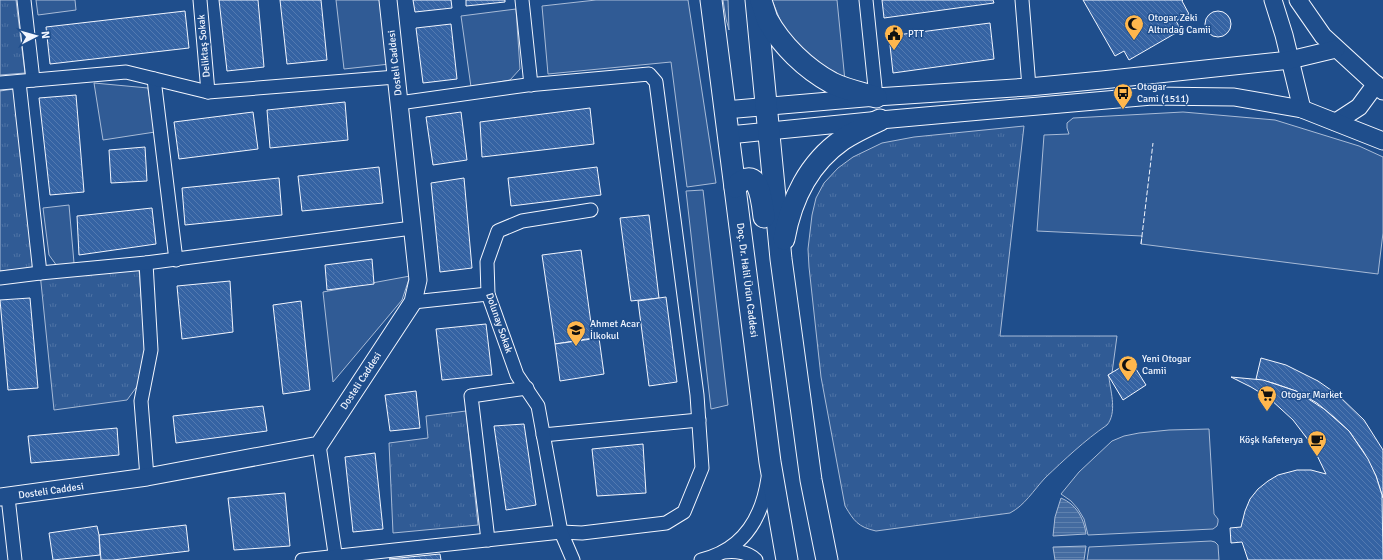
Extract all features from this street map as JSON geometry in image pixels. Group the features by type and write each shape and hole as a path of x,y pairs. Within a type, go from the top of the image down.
{"main road":[{"name":"Doç. Dr. Halil Ürün Caddesi","path":"712,0 770,462 787,560"},
{"path":"756,0 781,259 811,480 826,560"},
{"path":"760,0 768,19 781,38 795,55 816,73 850,90 876,97"},
{"path":"781,259 790,211 798,191 810,172 824,154 841,140 880,120"},
{"path":"735,187 741,181 746,179 752,180 757,184 760,191 768,240 774,251 781,259"}],"street":[{"path":"24,0 34,80"},
{"name":"Deliktaş Sokak","path":"200,0 208,92"},
{"name":"Dosteli Caddesi","path":"4,497 147,477 319,445 413,302 418,280 388,0"},
{"path":"522,0 531,85"},
{"path":"866,0 876,97"},
{"path":"1022,0 1029,87"},
{"path":"1273,0 1284,35 1302,109"},
{"path":"1298,0 1323,36 1379,87 1359,107 1336,122"},
{"path":"726,110 876,97 1029,87 1290,60 1336,49"},
{"path":"0,84 126,72 208,92 396,77"},
{"path":"302,560 336,558 561,532 582,533 666,523 684,512 702,468 698,395 656,82 649,74 531,85 399,103"},
{"path":"154,79 176,260"},
{"path":"19,82 40,273"},
{"path":"729,135 1152,96 1234,97 1302,109 1383,141"},
{"name":"Dolunay Sokak","path":"573,560 561,532 538,406 517,375 488,294 487,262 498,231 522,221 591,210"},
{"path":"0,278 146,264 412,228"},
{"path":"146,264 151,350 141,401 147,477"},
{"path":"413,302 488,294"},
{"path":"488,540 471,396 527,388"},
{"path":"543,435 699,420"},
{"path":"319,445 336,558"},
{"path":"701,560 723,552 737,543 749,531 758,515 766,494 770,462"},
{"path":"4,497 15,560"},
{"path":"723,552 746,553 756,560"}],"shaded area":[{"path":"36,0 75,0 76,10 38,15"},
{"path":"336,0 383,0 390,64 344,69"},
{"path":"596,0 688,0 716,183 687,187 671,62 548,74 542,6"},
{"path":"772,0 837,0 845,81 807,59 782,25"},
{"path":"516,9 520,69 510,80 471,87 461,16"},
{"path":"94,83 148,88 155,132 103,140"},
{"path":"1183,112 1275,120 1359,146 1383,157 1383,233 1378,274 1141,244 1142,236 1037,231 1044,135 1069,134 1067,123 1073,118"},
{"path":"703,190 728,405 711,409 686,191"},
{"path":"69,205 74,263 57,266 49,255 43,208"},
{"path":"410,276 402,300 333,382 323,292"},
{"path":"1209,429 1214,514 1218,519 1217,526 1213,529 1088,535 1084,519 1078,509 1071,501 1061,494 1079,472 1112,441 1124,436 1139,433 1169,430"},
{"path":"1061,498 1071,504 1078,512 1083,522 1086,534 1053,536 1055,517"},
{"path":"1211,541 1218,545 1219,560 1087,560 1089,547"},
{"path":"1086,546 1084,560 1055,560 1053,547"}],"green space":[{"path":"0,0 16,0 25,73 0,75"},
{"path":"723,0 728,0 729,30 726,19"},
{"path":"14,89 34,268 0,271 0,91"},
{"path":"1024,126 1000,336 1117,336 1112,373 1108,375 1113,409 1112,415 1107,425 1060,464 1045,478 1025,502 1010,513 876,531 865,528 857,523 845,506 821,377 808,249 812,215 816,198 824,183 838,168 853,157 882,143 914,137"},
{"path":"139,269 147,373 127,400 54,410 40,273"},
{"path":"466,411 478,525 393,533 389,443 428,438 426,416"}],"building":[{"path":"219,0 258,0 264,67 227,71"},
{"path":"280,0 321,0 327,60 287,64"},
{"path":"413,0 451,0 452,8 415,12"},
{"path":"466,0 505,0 505,2 466,6"},
{"path":"882,0 993,0 994,3 884,18"},
{"name":"Otogar Zeki Altındağ Camii","path":"1083,0 1183,0 1182,1 1189,14 1176,21 1181,30 1129,60 1124,51 1115,56"},
{"path":"185,11 189,48 50,64 46,27"},
{"path":"1218,11 1227,15 1231,24 1227,33 1218,37 1209,33 1205,24 1209,15"},
{"path":"990,23 994,59 893,73 889,36"},
{"path":"451,24 457,79 423,83 416,28"},
{"path":"76,95 84,192 50,195 39,98"},
{"path":"345,102 348,140 270,148 267,110"},
{"path":"590,108 594,144 482,157 480,122"},
{"path":"253,112 258,149 179,159 174,122"},
{"path":"461,112 467,160 433,165 426,117"},
{"path":"145,147 147,181 111,183 109,150"},
{"path":"379,167 383,203 302,211 298,176"},
{"path":"597,167 601,195 511,206 508,178"},
{"path":"279,178 282,215 185,225 182,188"},
{"path":"464,178 472,268 440,272 431,183"},
{"path":"152,208 156,244 79,255 77,216"},
{"path":"649,215 659,298 631,301 620,218"},
{"path":"581,250 593,338 555,344 542,255"},
{"path":"372,259 374,284 327,290 325,265"},
{"path":"230,281 233,332 182,339 177,286"},
{"path":"666,297 677,382 649,386 638,301"},
{"path":"30,298 38,388 8,390 0,300"},
{"path":"301,301 310,390 283,394 273,305"},
{"path":"486,324 492,375 442,380 436,329"},
{"path":"599,338 604,374 560,381 555,344"},
{"path":"1261,358 1286,365 1318,381 1338,395 1364,420 1383,450 1383,498 1376,476 1363,451 1349,431 1317,403 1296,391 1256,379"},
{"name":"Yeni Otogar Camii","path":"1131,361 1146,385 1123,400 1108,375"},
{"path":"1231,377 1263,380 1296,391 1324,409 1349,431 1368,459 1376,476 1382,495 1383,560 1248,560 1242,542 1231,543 1230,528 1241,527 1250,499 1258,489 1268,481 1278,475 1297,470 1311,470 1326,474 1312,445 1293,420 1269,398"},
{"path":"416,391 420,428 390,431 385,395"},
{"path":"263,406 267,431 176,443 173,416"},
{"path":"524,424 536,505 506,510 494,426"},
{"path":"117,428 119,455 31,463 28,436"},
{"path":"643,444 646,493 597,496 592,449"},
{"path":"375,453 383,529 353,532 345,457"},
{"path":"285,493 290,546 234,550 228,498"},
{"path":"186,525 189,551 113,560 101,560 99,535"},
{"path":"97,526 100,555 53,560 49,533"},
{"path":"440,554 441,560 389,559"}],"fence":[{"path":"1141,244 1153,143"}],"place":[{"name":"Otogar Zeki Altındağ Camii","path":"1134,41"},
{"name":"PTT","path":"894,51"},
{"name":"Otogar Cami (1511)","path":"1123,110"},
{"name":"Ahmet Acar İlkokul","path":"576,347"},
{"name":"Yeni Otogar Camii","path":"1128,382"},
{"name":"Otogar Market","path":"1267,412"},
{"name":"Köşk Kafeterya","path":"1317,457"}]}
